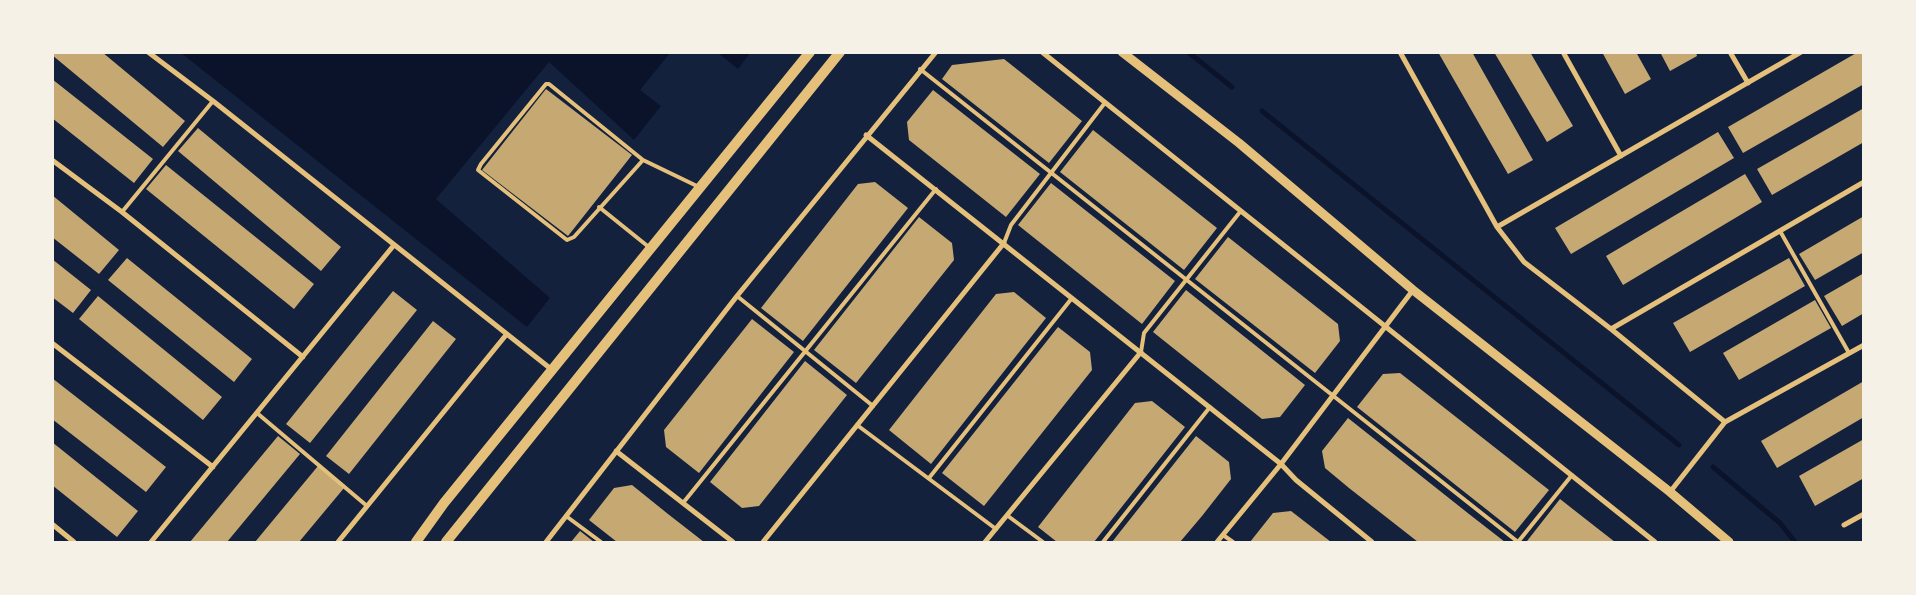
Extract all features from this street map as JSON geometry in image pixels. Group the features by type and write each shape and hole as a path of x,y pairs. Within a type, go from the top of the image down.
{"main road":[{"path":"416,542 444,503 551,369 810,52"},
{"path":"448,541 840,52"}],"street":[{"path":"148,52 213,101 551,369"},
{"path":"546,542 736,296 866,134 936,52"},
{"path":"1042,52 1104,104 1384,328 1656,542"},
{"path":"1122,52 1239,143 1413,290 1670,492 1729,542"},
{"path":"1400,52 1497,227 1524,262 1611,329 1725,422"},
{"path":"1563,52 1621,156"},
{"path":"1730,52 1748,83"},
{"path":"1497,227 1801,52"},
{"path":"866,134 1281,464 1296,480 1372,542"},
{"path":"52,160 122,212 303,357"},
{"path":"1611,329 1864,182"},
{"path":"763,542 1004,244"},
{"path":"151,542 394,245"},
{"path":"1217,542 1281,464 1413,290"},
{"path":"338,542 506,334"},
{"path":"52,343 213,467"},
{"path":"1670,492 1725,422 1864,345"},
{"path":"984,542 1008,516 1141,352"},
{"path":"616,450 733,542"},
{"path":"1844,525 1864,514"},
{"path":"52,524 74,542"}],"lane":[{"path":"920,69 1518,542 1572,475"},
{"path":"643,160 574,236 567,240 478,170 546,84 549,84 643,160 700,187"},
{"path":"122,212 213,101"},
{"path":"1004,244 1011,225 1104,104"},
{"path":"683,503 936,190"},
{"path":"599,207 650,248"},
{"path":"1141,352 1144,333 1240,212"},
{"path":"1780,231 1849,353"},
{"path":"736,296 873,406"},
{"path":"930,478 1072,298"},
{"path":"1103,542 1210,407"},
{"path":"257,413 367,506"},
{"path":"857,426 930,478 996,529"},
{"path":"566,516 601,542"},
{"path":"1008,516 1043,542"},
{"path":"1223,535 1233,542"}],"water":[{"path":"181,53 670,53 640,90 661,106 634,140 549,62 436,199 550,298 527,327"},
{"path":"718,53 750,53 738,69"}],"building":[{"path":"52,52 102,52 185,121 163,147 52,55"},
{"path":"1438,52 1472,52 1533,160 1508,174"},
{"path":"1494,52 1530,52 1573,126 1547,142"},
{"path":"1602,52 1636,52 1651,79 1625,94"},
{"path":"1660,52 1696,52 1697,56 1670,71"},
{"path":"1858,52 1864,52 1864,84 1743,153 1728,127"},
{"path":"1004,59 1082,121 1049,163 942,79 952,65"},
{"path":"52,79 153,159 134,183 52,118"},
{"path":"546,89 632,155 568,236 482,170"},
{"path":"933,90 1040,174 1006,217 909,140 907,122"},
{"path":"1864,108 1864,142 1772,195 1757,169"},
{"path":"198,128 341,247 321,271 178,151"},
{"path":"1093,130 1217,228 1184,270 1060,172"},
{"path":"1718,132 1734,158 1571,254 1555,228"},
{"path":"166,165 314,284 294,309 146,189"},
{"path":"1745,174 1762,202 1623,285 1606,256"},
{"path":"875,182 908,208 803,341 761,308 858,184"},
{"path":"1051,183 1175,281 1142,324 1018,225"},
{"path":"52,195 119,250 99,274 52,237"},
{"path":"1864,216 1864,252 1815,280 1799,254"},
{"path":"919,217 952,243 954,260 856,383 814,350"},
{"path":"1228,237 1338,324 1340,341 1315,373 1195,279"},
{"path":"127,258 252,359 234,382 108,280"},
{"path":"1789,258 1805,286 1690,352 1673,323"},
{"path":"52,259 91,290 73,313 52,297"},
{"path":"1864,273 1864,313 1842,326 1824,296"},
{"path":"1186,290 1305,385 1280,417 1262,419 1153,332"},
{"path":"393,291 417,310 310,443 286,424"},
{"path":"1014,292 1046,318 931,464 889,430 996,294"},
{"path":"98,296 222,397 203,420 79,319"},
{"path":"1815,300 1831,328 1739,380 1723,353"},
{"path":"752,319 794,352 699,473 666,447 664,430"},
{"path":"433,321 456,339 349,474 326,456"},
{"path":"1058,327 1090,352 1092,370 984,506 942,473"},
{"path":"805,361 847,395 759,506 742,508 710,482"},
{"path":"1400,373 1549,490 1515,532 1357,407 1383,374"},
{"path":"52,378 166,467 146,492 52,419"},
{"path":"1864,381 1864,417 1777,468 1761,441"},
{"path":"1152,401 1185,427 1094,542 1057,542 1038,527 1135,403"},
{"path":"1348,418 1505,542 1418,542 1349,488 1325,468 1322,451"},
{"path":"278,436 300,454 227,542 190,542"},
{"path":"1196,436 1229,462 1231,479 1202,516 1180,542 1112,542"},
{"path":"1864,439 1864,478 1815,506 1799,476"},
{"path":"52,442 138,511 117,537 52,485"},
{"path":"318,466 344,488 299,542 255,542"},
{"path":"632,485 704,542 617,542 589,520 614,488"},
{"path":"1560,499 1597,528 1615,542 1527,541"},
{"path":"1291,511 1331,542 1250,542 1273,513"},
{"path":"580,531 594,542 571,542"}],"waterway":[{"path":"1188,52 1232,87"},
{"path":"1262,111 1679,445"},
{"path":"1713,467 1780,523 1795,542"}]}
